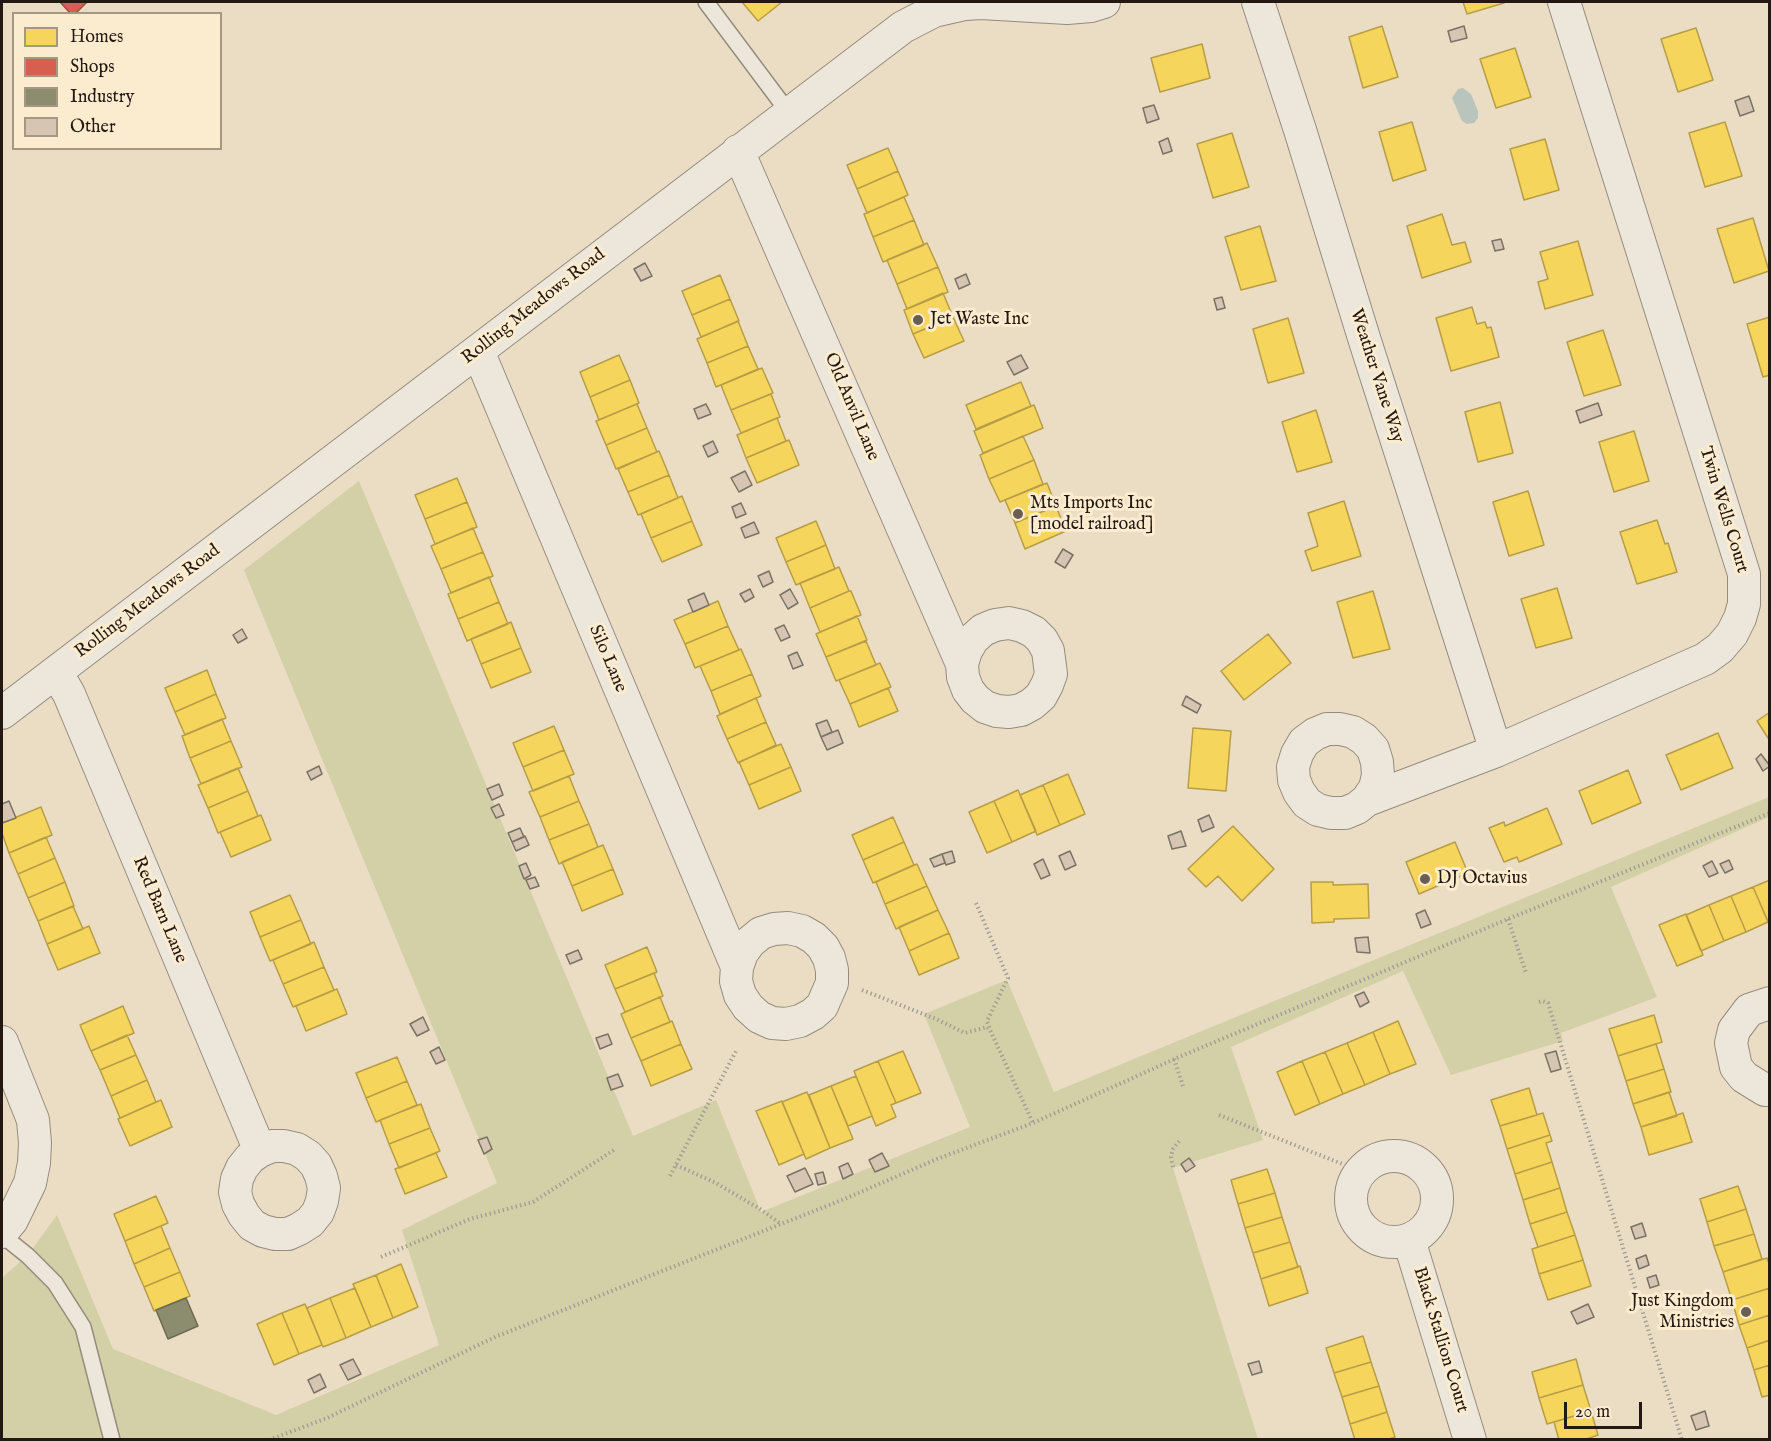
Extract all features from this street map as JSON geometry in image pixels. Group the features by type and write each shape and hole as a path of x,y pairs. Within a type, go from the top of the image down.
{"street":[{"name":"Rolling Meadows Road","path":"2,713 903,27 934,12 965,4 1067,8 1091,6 1104,2"},
{"name":"Weather Vane Way","path":"1258,2 1496,751"},
{"name":"Twin Wells Court","path":"1367,800 1496,751 1705,659 1720,648 1740,618 1746,588 1744,574 1564,2"},
{"name":"Old Anvil Lane","path":"738,151 962,664"},
{"name":"Silo Lane","path":"478,351 737,967"},
{"name":"Red Barn Lane","path":"56,672 69,694 260,1151"},
{"path":"1770,1003 1749,1010 1734,1030 1731,1043 1736,1067 1744,1077 1770,1090"},
{"path":"2,1042 33,1120 35,1143 30,1183 12,1220 2,1234"},
{"path":"1398,1155 1422,1165 1436,1186 1438,1199 1436,1212 1430,1224 1420,1234 1409,1240 1386,1242 1375,1239 1358,1223 1351,1202 1352,1189 1360,1171 1374,1160 1398,1155"},
{"name":"Black Stallion Court","path":"1409,1240 1470,1440"}],"lane":[{"path":"706,2 789,113"},
{"path":"2,1234 55,1283 83,1327 112,1440"}],"path":[{"path":"269,1440 327,1418 495,1337 781,1224 937,1159 1033,1123 1174,1059 1508,919 1770,813"},
{"path":"976,903 1008,978 987,1021 1033,1123"},
{"path":"1508,919 1526,973"},
{"path":"862,990 965,1033 987,1027 990,1030"},
{"path":"1539,1002 1548,1004 1682,1440"},
{"path":"670,1176 736,1051"},
{"path":"1174,1059 1183,1086"},
{"path":"1219,1115 1360,1171"},
{"path":"1173,1167 1171,1157 1180,1138"},
{"path":"381,1257 470,1220 532,1202 614,1150"},
{"path":"676,1166 716,1183 781,1224"}],"shaded area":[{"path":"1463,88 1471,94 1478,111 1478,118 1474,123 1467,124 1462,121 1452,98 1458,89"},
{"path":"359,481 633,1136 716,1100 761,1212 970,1127 924,1014 1007,980 1054,1092 1769,797 1769,817 1611,887 1657,997 1561,1033 1563,1041 1451,1075 1403,971 1231,1047 1263,1140 1173,1168 1258,1439 2,1439 2,1278 28,1255 57,1215 113,1349 276,1415 439,1345 402,1230 497,1183 244,570"}],"building: Homes":[{"path":"742,2 782,2 758,21"},
{"path":"1463,2 1503,2 1504,3 1467,14"},
{"path":"1382,26 1398,77 1363,88 1349,37"},
{"path":"1696,28 1713,80 1678,92 1661,39"},
{"path":"1202,44 1210,78 1160,92 1151,58"},
{"path":"1515,48 1531,97 1496,108 1480,59"},
{"path":"1412,122 1426,170 1393,181 1379,132"},
{"path":"1725,122 1742,176 1705,187 1689,133"},
{"path":"1232,133 1249,187 1213,198 1197,144"},
{"path":"1545,139 1559,190 1524,200 1510,149"},
{"path":"888,148 898,171 857,189 847,165"},
{"path":"898,171 908,195 867,213 857,189"},
{"path":"904,197 914,220 873,237 864,214"},
{"path":"1442,214 1452,245 1465,242 1471,262 1422,278 1407,226"},
{"path":"1753,218 1769,271 1734,283 1717,229"},
{"path":"914,220 924,245 883,262 873,237"},
{"path":"1260,226 1276,281 1241,290 1225,237"},
{"path":"1578,241 1593,295 1545,309 1538,282 1548,279 1540,252"},
{"path":"927,243 938,267 897,284 887,260"},
{"path":"938,267 948,292 907,309 897,284"},
{"path":"720,275 730,299 692,315 682,291"},
{"path":"943,293 953,317 913,334 904,310"},
{"path":"730,299 739,321 701,337 692,315"},
{"path":"1472,307 1477,324 1485,322 1487,328 1491,327 1499,357 1451,371 1436,318"},
{"path":"953,317 964,341 924,358 913,334"},
{"path":"1770,317 1770,375 1763,377 1747,324"},
{"path":"1288,318 1304,373 1268,383 1253,329"},
{"path":"738,321 748,346 707,363 697,339"},
{"path":"1603,330 1621,385 1584,396 1567,342"},
{"path":"748,346 758,369 716,387 707,363"},
{"path":"619,355 630,380 590,397 580,372"},
{"path":"762,368 773,393 731,410 721,385"},
{"path":"630,380 639,403 599,420 590,397"},
{"path":"1021,382 1031,406 976,429 966,405"},
{"path":"771,394 780,417 741,433 731,410"},
{"path":"1500,402 1513,453 1478,462 1465,412"},
{"path":"637,404 647,428 606,445 596,421"},
{"path":"1034,405 1043,428 983,453 974,431"},
{"path":"1316,410 1332,462 1297,472 1282,422"},
{"path":"777,418 786,441 746,458 737,435"},
{"path":"647,428 657,452 616,469 606,445"},
{"path":"1634,431 1649,481 1614,492 1599,442"},
{"path":"1023,436 1034,460 989,479 980,455"},
{"path":"789,440 799,465 757,483 746,458"},
{"path":"659,451 669,475 628,492 618,469"},
{"path":"1034,460 1043,484 1000,502 989,479"},
{"path":"669,475 678,498 638,515 628,492"},
{"path":"457,478 467,502 425,519 415,495"},
{"path":"1047,483 1056,506 1015,523 1005,500"},
{"path":"1528,491 1544,545 1509,556 1493,502"},
{"path":"682,496 692,521 651,538 641,514"},
{"path":"1344,501 1361,556 1312,571 1305,551 1318,546 1308,513"},
{"path":"467,502 477,527 435,544 425,519"},
{"path":"1056,506 1066,531 1025,549 1015,523"},
{"path":"1657,520 1665,544 1668,543 1677,572 1637,584 1620,532"},
{"path":"692,521 702,545 662,562 651,538"},
{"path":"816,521 826,545 786,562 776,538"},
{"path":"473,528 483,552 441,569 431,546"},
{"path":"826,545 835,569 796,585 786,562"},
{"path":"483,552 493,576 451,593 441,569"},
{"path":"839,567 849,591 810,608 800,583"},
{"path":"489,577 499,602 458,619 448,594"},
{"path":"1557,588 1572,638 1536,648 1521,599"},
{"path":"849,591 861,615 820,632 810,608"},
{"path":"1373,591 1390,649 1353,658 1337,602"},
{"path":"718,601 728,626 685,644 674,620"},
{"path":"499,602 508,624 467,641 458,619"},
{"path":"857,616 867,640 826,657 816,634"},
{"path":"511,622 521,648 481,664 471,639"},
{"path":"728,626 739,650 695,668 685,644"},
{"path":"1268,634 1291,663 1244,700 1221,671"},
{"path":"866,641 876,665 836,681 826,657"},
{"path":"521,648 531,672 491,688 481,664"},
{"path":"741,649 752,674 711,691 700,666"},
{"path":"880,663 891,687 850,704 839,680"},
{"path":"207,670 216,694 175,712 165,688"},
{"path":"752,674 761,696 720,714 711,691"},
{"path":"888,688 898,711 859,727 850,704"},
{"path":"216,694 226,718 185,735 175,712"},
{"path":"756,698 766,722 727,739 717,716"},
{"path":"1770,712 1770,741 1757,721"},
{"path":"222,719 231,741 190,758 182,736"},
{"path":"766,722 776,745 738,763 727,739"},
{"path":"554,726 564,750 523,767 513,743"},
{"path":"1193,728 1231,731 1226,791 1188,788"},
{"path":"1718,733 1733,768 1681,790 1666,755"},
{"path":"231,741 242,767 201,784 190,758"},
{"path":"781,744 791,767 749,785 739,762"},
{"path":"564,750 574,774 533,791 523,767"},
{"path":"791,767 801,791 759,809 749,785"},
{"path":"238,768 248,791 208,808 198,785"},
{"path":"1628,770 1641,803 1592,824 1579,791"},
{"path":"1068,774 1085,814 1060,825 1043,785"},
{"path":"569,776 579,801 540,817 529,792"},
{"path":"1043,785 1060,825 1037,835 1020,795"},
{"path":"1018,790 1036,831 1012,842 994,801"},
{"path":"248,791 258,816 218,833 208,808"},
{"path":"579,801 589,824 549,840 540,817"},
{"path":"994,801 1012,842 987,853 969,812"},
{"path":"41,807 52,835 9,853 2,833 2,823"},
{"path":"1547,808 1562,844 1519,862 1517,857 1504,862 1489,828 1504,822 1505,826"},
{"path":"261,815 271,840 231,857 220,832"},
{"path":"893,817 904,842 863,860 852,835"},
{"path":"589,824 598,847 559,864 549,840"},
{"path":"1233,826 1274,869 1242,901 1218,876 1206,887 1188,869"},
{"path":"46,837 55,858 18,874 9,853"},
{"path":"904,842 914,865 873,883 863,860"},
{"path":"1455,842 1468,873 1419,894 1406,862"},
{"path":"603,845 613,869 572,886 562,862"},
{"path":"55,858 65,882 28,898 18,874"},
{"path":"917,864 927,886 885,904 876,882"},
{"path":"613,869 623,894 582,911 572,886"},
{"path":"1770,880 1770,926 1753,887"},
{"path":"65,882 74,906 38,921 28,898"},
{"path":"1311,882 1333,882 1333,885 1368,884 1369,918 1334,919 1334,922 1312,923"},
{"path":"927,886 938,910 896,929 885,904"},
{"path":"1753,887 1768,922 1746,932 1731,896"},
{"path":"290,895 301,920 260,937 250,912"},
{"path":"1731,896 1746,932 1724,941 1709,905"},
{"path":"1709,905 1724,941 1701,951 1686,915"},
{"path":"73,906 83,929 47,944 38,921"},
{"path":"938,910 949,933 909,951 899,927"},
{"path":"1686,914 1703,955 1677,966 1659,925"},
{"path":"301,920 311,944 270,961 260,937"},
{"path":"89,926 100,953 58,970 47,944"},
{"path":"949,933 959,958 919,975 909,951"},
{"path":"314,942 324,967 283,984 273,960"},
{"path":"647,947 657,972 615,989 605,965"},
{"path":"324,967 334,990 293,1007 283,984"},
{"path":"654,973 663,996 625,1012 615,989"},
{"path":"337,989 347,1014 306,1031 296,1006"},
{"path":"660,997 670,1022 631,1038 621,1014"},
{"path":"123,1006 134,1033 91,1051 80,1025"},
{"path":"1654,1015 1662,1042 1618,1056 1609,1029"},
{"path":"672,1021 681,1044 641,1061 631,1038"},
{"path":"1398,1021 1416,1064 1390,1074 1373,1032"},
{"path":"1373,1032 1390,1074 1365,1085 1347,1043"},
{"path":"127,1035 136,1055 100,1070 91,1051"},
{"path":"1347,1043 1365,1085 1343,1094 1325,1052"},
{"path":"681,1044 692,1069 651,1086 641,1061"},
{"path":"1656,1044 1664,1069 1626,1081 1618,1056"},
{"path":"903,1051 921,1093 896,1103 878,1061"},
{"path":"1325,1052 1343,1094 1320,1104 1302,1061"},
{"path":"136,1055 147,1080 111,1096 100,1070"},
{"path":"397,1057 407,1081 366,1098 356,1073"},
{"path":"878,1061 896,1103 891,1105 896,1117 876,1126 854,1071"},
{"path":"1302,1061 1320,1104 1295,1115 1277,1072"},
{"path":"1664,1069 1671,1092 1633,1104 1626,1081"},
{"path":"856,1076 872,1116 848,1126 831,1086"},
{"path":"147,1080 156,1102 120,1118 111,1096"},
{"path":"407,1081 417,1105 376,1122 366,1098"},
{"path":"831,1086 853,1139 830,1148 809,1095"},
{"path":"1529,1088 1537,1115 1500,1126 1491,1100"},
{"path":"807,1092 830,1148 806,1159 782,1102"},
{"path":"1669,1092 1677,1116 1641,1127 1633,1104"},
{"path":"161,1100 172,1127 130,1146 118,1119"},
{"path":"782,1101 804,1154 779,1165 756,1111"},
{"path":"421,1104 430,1128 389,1144 380,1120"},
{"path":"1543,1113 1550,1135 1507,1149 1500,1126"},
{"path":"1683,1113 1692,1142 1649,1155 1641,1127"},
{"path":"430,1128 440,1151 399,1168 389,1144"},
{"path":"1550,1135 1552,1141 1546,1143 1552,1162 1515,1174 1507,1149"},
{"path":"436,1153 447,1177 405,1194 395,1169"},
{"path":"1552,1162 1560,1188 1523,1200 1515,1174"},
{"path":"1267,1169 1275,1193 1238,1204 1231,1180"},
{"path":"1738,1186 1746,1209 1707,1222 1700,1199"},
{"path":"1560,1188 1567,1212 1530,1224 1523,1200"},
{"path":"1275,1193 1282,1217 1245,1228 1238,1204"},
{"path":"156,1196 168,1223 125,1241 114,1214"},
{"path":"1746,1209 1754,1234 1714,1246 1707,1222"},
{"path":"1567,1212 1575,1235 1538,1247 1530,1224"},
{"path":"1282,1217 1290,1242 1253,1253 1245,1228"},
{"path":"161,1226 170,1248 134,1264 125,1241"},
{"path":"1754,1234 1762,1259 1723,1272 1714,1246"},
{"path":"1575,1235 1583,1260 1539,1274 1532,1249"},
{"path":"1290,1242 1298,1267 1261,1279 1253,1253"},
{"path":"170,1248 180,1272 144,1287 134,1264"},
{"path":"1767,1258 1770,1266 1770,1288 1732,1300 1723,1272"},
{"path":"1583,1260 1591,1286 1548,1300 1539,1274"},
{"path":"401,1264 418,1307 393,1318 376,1275"},
{"path":"1300,1266 1308,1293 1269,1306 1261,1279"},
{"path":"180,1272 190,1296 154,1311 144,1287"},
{"path":"376,1275 393,1318 371,1327 353,1284"},
{"path":"355,1288 371,1327 346,1338 330,1298"},
{"path":"1770,1288 1770,1315 1739,1325 1732,1300"},
{"path":"330,1298 346,1338 323,1347 307,1308"},
{"path":"305,1304 322,1345 299,1354 282,1313"},
{"path":"282,1313 299,1354 274,1365 257,1324"},
{"path":"1770,1315 1770,1340 1747,1348 1739,1325"},
{"path":"1363,1336 1371,1362 1334,1373 1326,1348"},
{"path":"1770,1340 1770,1365 1754,1370 1747,1348"},
{"path":"1576,1359 1583,1385 1539,1398 1532,1372"},
{"path":"1371,1362 1379,1386 1342,1397 1334,1373"},
{"path":"1770,1365 1770,1395 1762,1397 1754,1370"},
{"path":"1583,1385 1591,1411 1547,1424 1539,1398"},
{"path":"1379,1386 1387,1412 1350,1424 1342,1397"},
{"path":"1591,1411 1598,1435 1584,1440 1559,1440 1554,1422"},
{"path":"1387,1412 1395,1437 1386,1440 1355,1440 1350,1424"}],"building: Shops":[{"path":"60,2 87,2 77,12 69,12"}],"building: Industry":[{"path":"186,1298 198,1326 168,1339 156,1310"}],"building: Other":[{"path":"1464,26 1467,38 1451,42 1448,31"},
{"path":"1749,96 1754,111 1740,116 1735,101"},
{"path":"1154,105 1159,119 1147,123 1143,108"},
{"path":"1168,138 1172,151 1163,154 1159,142"},
{"path":"1501,239 1504,249 1495,251 1492,241"},
{"path":"645,263 652,276 641,281 634,269"},
{"path":"966,274 970,284 959,289 955,279"},
{"path":"1222,297 1225,308 1217,310 1214,299"},
{"path":"1021,355 1028,368 1014,375 1007,362"},
{"path":"1598,403 1602,415 1580,423 1576,411"},
{"path":"706,404 711,414 698,419 694,409"},
{"path":"713,441 718,452 708,457 703,446"},
{"path":"745,471 752,485 739,492 731,478"},
{"path":"741,503 746,514 736,518 732,507"},
{"path":"754,522 759,533 745,538 741,528"},
{"path":"1063,549 1073,555 1065,568 1055,562"},
{"path":"769,571 773,582 763,587 758,576"},
{"path":"750,589 754,597 745,602 740,594"},
{"path":"790,589 798,603 788,609 780,595"},
{"path":"704,593 709,605 693,612 688,600"},
{"path":"784,625 790,637 781,641 775,629"},
{"path":"242,629 247,638 238,643 233,635"},
{"path":"797,652 803,665 793,669 788,656"},
{"path":"1186,696 1201,705 1197,713 1182,705"},
{"path":"827,720 832,732 821,737 816,724"},
{"path":"838,730 843,743 827,750 821,737"},
{"path":"1761,754 1770,766 1763,771 1756,759"},
{"path":"319,766 322,774 311,780 307,772"},
{"path":"499,784 503,795 492,800 487,789"},
{"path":"9,801 16,818 2,823 2,804"},
{"path":"499,804 504,815 496,818 491,808"},
{"path":"1209,815 1214,827 1202,832 1198,820"},
{"path":"520,828 524,837 512,842 508,833"},
{"path":"1181,831 1186,846 1172,849 1168,836"},
{"path":"525,836 529,845 516,851 512,842"},
{"path":"952,851 955,862 946,865 942,854"},
{"path":"1070,851 1076,865 1065,870 1059,856"},
{"path":"942,854 945,863 934,867 930,859"},
{"path":"1043,859 1050,875 1041,879 1034,864"},
{"path":"1729,860 1733,869 1725,873 1720,864"},
{"path":"1712,861 1718,873 1709,877 1703,866"},
{"path":"526,863 531,875 524,879 519,866"},
{"path":"535,877 539,886 530,889 526,880"},
{"path":"1425,910 1431,924 1421,928 1416,914"},
{"path":"1368,937 1370,953 1357,952 1355,938"},
{"path":"578,950 582,959 570,964 566,955"},
{"path":"1364,992 1369,1002 1360,1007 1355,996"},
{"path":"423,1017 429,1030 417,1036 410,1024"},
{"path":"608,1034 612,1044 600,1049 596,1038"},
{"path":"439,1047 445,1060 436,1064 430,1052"},
{"path":"1556,1051 1561,1069 1551,1072 1545,1054"},
{"path":"618,1074 623,1086 611,1090 607,1078"},
{"path":"487,1137 492,1149 484,1154 478,1140"},
{"path":"882,1153 889,1166 875,1172 869,1160"},
{"path":"1189,1158 1195,1166 1186,1172 1181,1164"},
{"path":"848,1163 853,1174 843,1179 839,1167"},
{"path":"805,1168 813,1184 795,1192 787,1176"},
{"path":"823,1172 826,1183 818,1185 815,1174"},
{"path":"1642,1223 1646,1236 1635,1239 1631,1227"},
{"path":"1646,1255 1649,1265 1639,1269 1636,1259"},
{"path":"1656,1275 1659,1285 1650,1288 1647,1278"},
{"path":"1588,1304 1594,1317 1577,1324 1571,1312"},
{"path":"353,1359 361,1374 348,1380 340,1365"},
{"path":"1259,1361 1262,1372 1252,1375 1248,1364"},
{"path":"320,1374 326,1387 314,1393 308,1380"},
{"path":"1705,1411 1709,1426 1696,1430 1691,1416"}],"place":[{"name":"Jet Waste Inc","path":"918,320"},
{"name":"Mts Imports Inc [model railroad]","path":"1018,514"},
{"name":"DJ Octavius","path":"1425,879"},
{"name":"Just Kingdom Ministries","path":"1746,1312"}]}
